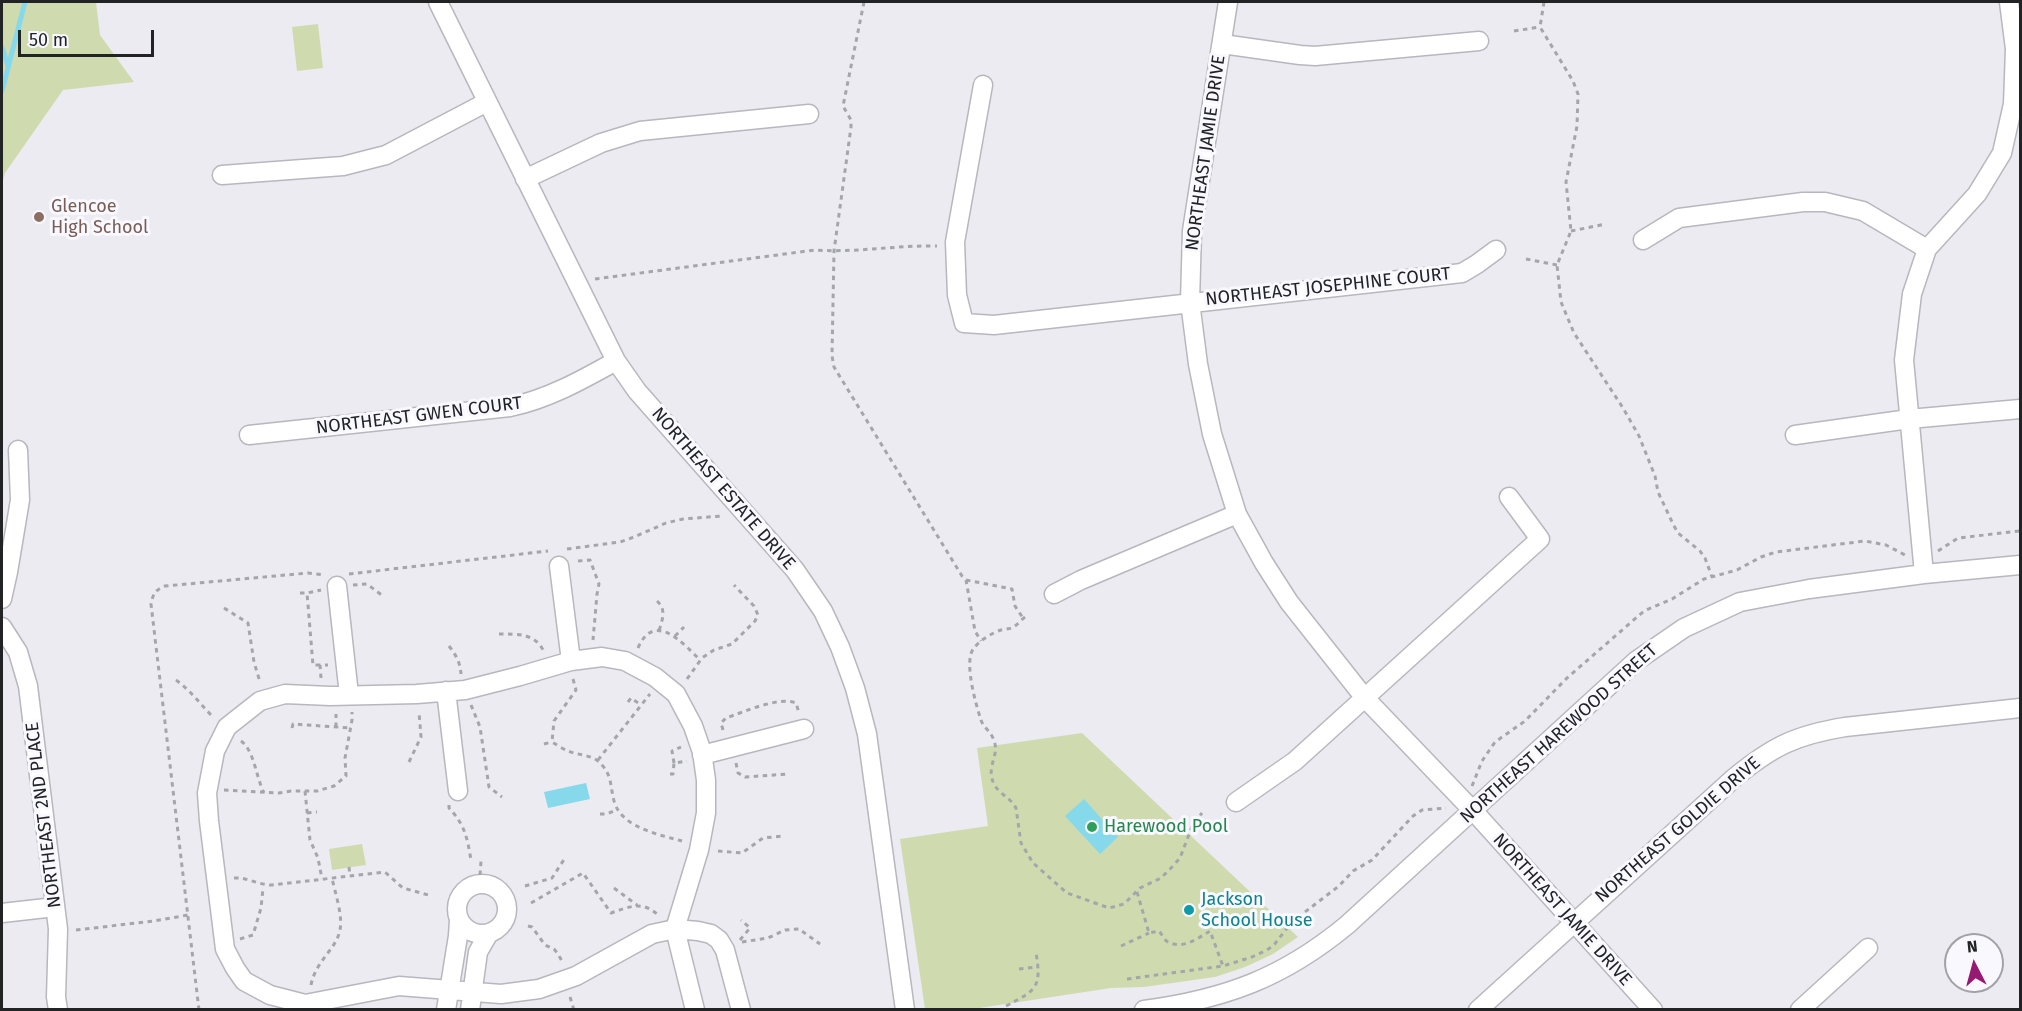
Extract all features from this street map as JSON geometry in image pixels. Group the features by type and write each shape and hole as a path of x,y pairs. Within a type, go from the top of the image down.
{"street":[{"name":"NORTHEAST ESTATE DRIVE","path":"438,2 616,361 637,391 795,570 823,610 855,688 867,734 905,1010"},
{"name":"NORTHEAST JAMIE DRIVE","path":"1228,2 1192,231 1190,302 1198,364 1212,434 1237,514 1288,602 1364,697 1472,811 1653,1010"},
{"path":"1924,574 1904,360 1912,294 1927,249 1977,194 2002,153 2013,104 2015,49 2009,2"},
{"path":"1222,44 1315,56 1479,40"},
{"name":"NORTHEAST JOSEPHINE COURT","path":"983,84 955,242 957,295 964,323 994,325 1462,273 1496,250"},
{"path":"222,175 343,166 386,154 487,102"},
{"path":"525,179 601,143 640,131 809,114"},
{"path":"1643,240 1679,218 1825,201 1863,211 1927,249"},
{"name":"NORTHEAST GWEN COURT","path":"249,435 510,407 535,402 569,387 616,361"},
{"path":"1795,435 1909,419 2020,409"},
{"path":"2,599 20,500 18,450"},
{"path":"1236,802 1295,761 1540,539 1509,497"},
{"path":"1053,594 1092,575 1237,514"},
{"name":"NORTHEAST HAREWOOD STREET","path":"1144,1010 1224,994 1261,981 1299,961 1347,926 1636,661 1668,638 1703,618 1740,602 1809,588 2020,565"},
{"path":"559,566 571,668"},
{"path":"338,587 351,701"},
{"name":"NORTHEAST 2ND PLACE","path":"2,627 18,652 28,686 58,929 56,997 58,1010"},
{"path":"695,1010 670,925 699,850 706,813 706,780 697,758 693,726 676,694 654,677 625,661 602,657 571,668 520,676 465,690 351,701 285,694 260,701 227,727 215,751 207,793 225,949 244,981 270,994 305,1004 399,986 448,990 471,1001 539,989 576,976 670,925 711,934 719,940 725,950 741,1010"},
{"path":"446,691 454,794"},
{"name":"NORTHEAST GOLDIE DRIVE","path":"1478,1010 1734,778 1766,753 1782,744 1818,731 2020,708"},
{"path":"697,758 802,723"},
{"path":"490,885 499,890 505,898 506,917 501,926 489,933 483,935 473,933 459,920 456,911 457,901 462,892 470,886 490,885"},
{"path":"2,913 55,907"},
{"path":"446,1010 459,920"},
{"path":"471,1001 478,952 489,933"},
{"path":"1800,1010 1868,948"}],"path":[{"path":"864,2 843,106 851,127 834,251 832,356 834,367 877,440 962,576 966,580 1012,590 1015,606 1024,617 1012,628 999,631 981,641 974,647 970,656 974,694 982,722 990,730 996,749 992,762 995,787 1016,808 1019,837 1023,848 1034,863 1067,893 1101,907 1109,908 1124,904 1140,888 1161,878 1176,863 1193,824 1202,813"},
{"path":"1544,2 1540,27 1578,93 1577,126 1566,182 1571,231 1557,265 1561,302 1574,333 1636,430 1649,459 1658,492 1673,524 1678,532 1700,551 1712,577"},
{"path":"1514,31 1540,27"},
{"path":"837,106 843,106"},
{"path":"1571,231 1606,224"},
{"path":"594,279 807,250 834,251 939,246"},
{"path":"1526,259 1557,265"},
{"path":"1938,551 1958,538 2020,531"},
{"path":"578,561 590,560 599,584 593,648"},
{"path":"966,580 975,631 981,641"},
{"path":"300,593 367,584 383,596"},
{"path":"686,680 702,658 714,650 732,644 755,621 758,615 754,606 734,585"},
{"path":"307,593 313,665 336,664"},
{"path":"657,601 662,605 664,614 659,631"},
{"path":"224,608 248,623 254,662 261,686"},
{"path":"675,636 684,627"},
{"path":"635,655 642,639 652,631 659,631 675,636 699,658"},
{"path":"499,634 530,637 541,645 546,659"},
{"path":"541,645 548,645"},
{"path":"449,646 456,654 460,665 461,679"},
{"path":"320,665 321,680"},
{"path":"552,742 554,721 576,690 571,668"},
{"path":"176,680 191,692 200,705 218,721"},
{"path":"598,761 653,691"},
{"path":"468,698 480,727 489,787 502,796"},
{"path":"628,702 631,698 640,705"},
{"path":"725,738 722,723 726,718 778,701 790,700 796,703 802,723"},
{"path":"216,790 236,789 264,793 317,791 334,786 346,776 345,758 351,728 351,701"},
{"path":"409,762 421,737 419,706"},
{"path":"336,720 336,727"},
{"path":"292,728 293,724 351,728"},
{"path":"236,737 250,750 264,793"},
{"path":"544,744 552,742 570,752 591,756 598,761 610,777 615,803 623,817 643,828 683,842"},
{"path":"670,774 674,774 672,751 686,746"},
{"path":"674,763 697,758"},
{"path":"735,758 738,773 745,777 788,774"},
{"path":"304,791 310,840 318,858 322,879"},
{"path":"454,794 449,808 461,821 467,837 471,860"},
{"path":"1126,979 1223,966 1267,950 1301,915 1339,886 1353,871 1372,860 1413,816 1422,810 1445,808"},
{"path":"600,814 607,814 618,809"},
{"path":"306,813 317,812"},
{"path":"713,850 742,853 763,838 783,836"},
{"path":"525,886 552,878 565,858"},
{"path":"480,875 481,861"},
{"path":"349,867 350,875"},
{"path":"226,879 240,878 262,885 385,872 403,888 432,896"},
{"path":"531,903 583,873 611,913 636,904"},
{"path":"315,1002 313,974 336,940 340,928 332,878"},
{"path":"232,941 253,935 261,908 263,888"},
{"path":"614,888 636,904 654,911 670,925"},
{"path":"1137,892 1149,933"},
{"path":"71,931 188,915"},
{"path":"741,920 750,928 742,937"},
{"path":"528,926 532,927 545,945 554,949 560,957"},
{"path":"734,944 768,938 785,930 798,929 820,944"},
{"path":"1121,946 1149,933 1159,931 1167,941 1178,945 1192,942 1210,931 1223,966"},
{"path":"1006,1006 1032,991 1037,983 1039,967 1036,953"},
{"path":"1019,969 1039,967"},
{"path":"568,992 574,1010"}],"green space":[{"path":"2,2 96,2 100,35 134,82 63,90 5,173 2,184"},
{"path":"318,24 323,68 297,71 292,27"},
{"path":"1082,733 1298,937 1273,954 1215,977 1144,987 1111,988 973,1009 925,1009 900,839 988,826 977,748"},
{"path":"362,844 366,865 332,870 329,849"}],"water":[{"path":"586,783 590,799 548,808 544,792"},
{"name":"Harewood Pool","path":"1084,799 1118,837 1100,854 1065,816"}],"waterway":[{"path":"2,91 25,2"},
{"path":"2,47 8,66"}],"place":[{"name":"Glencoe High School","path":"39,217"},
{"name":"Harewood Pool","path":"1092,827"},
{"name":"Jackson School House","path":"1189,910"}]}
